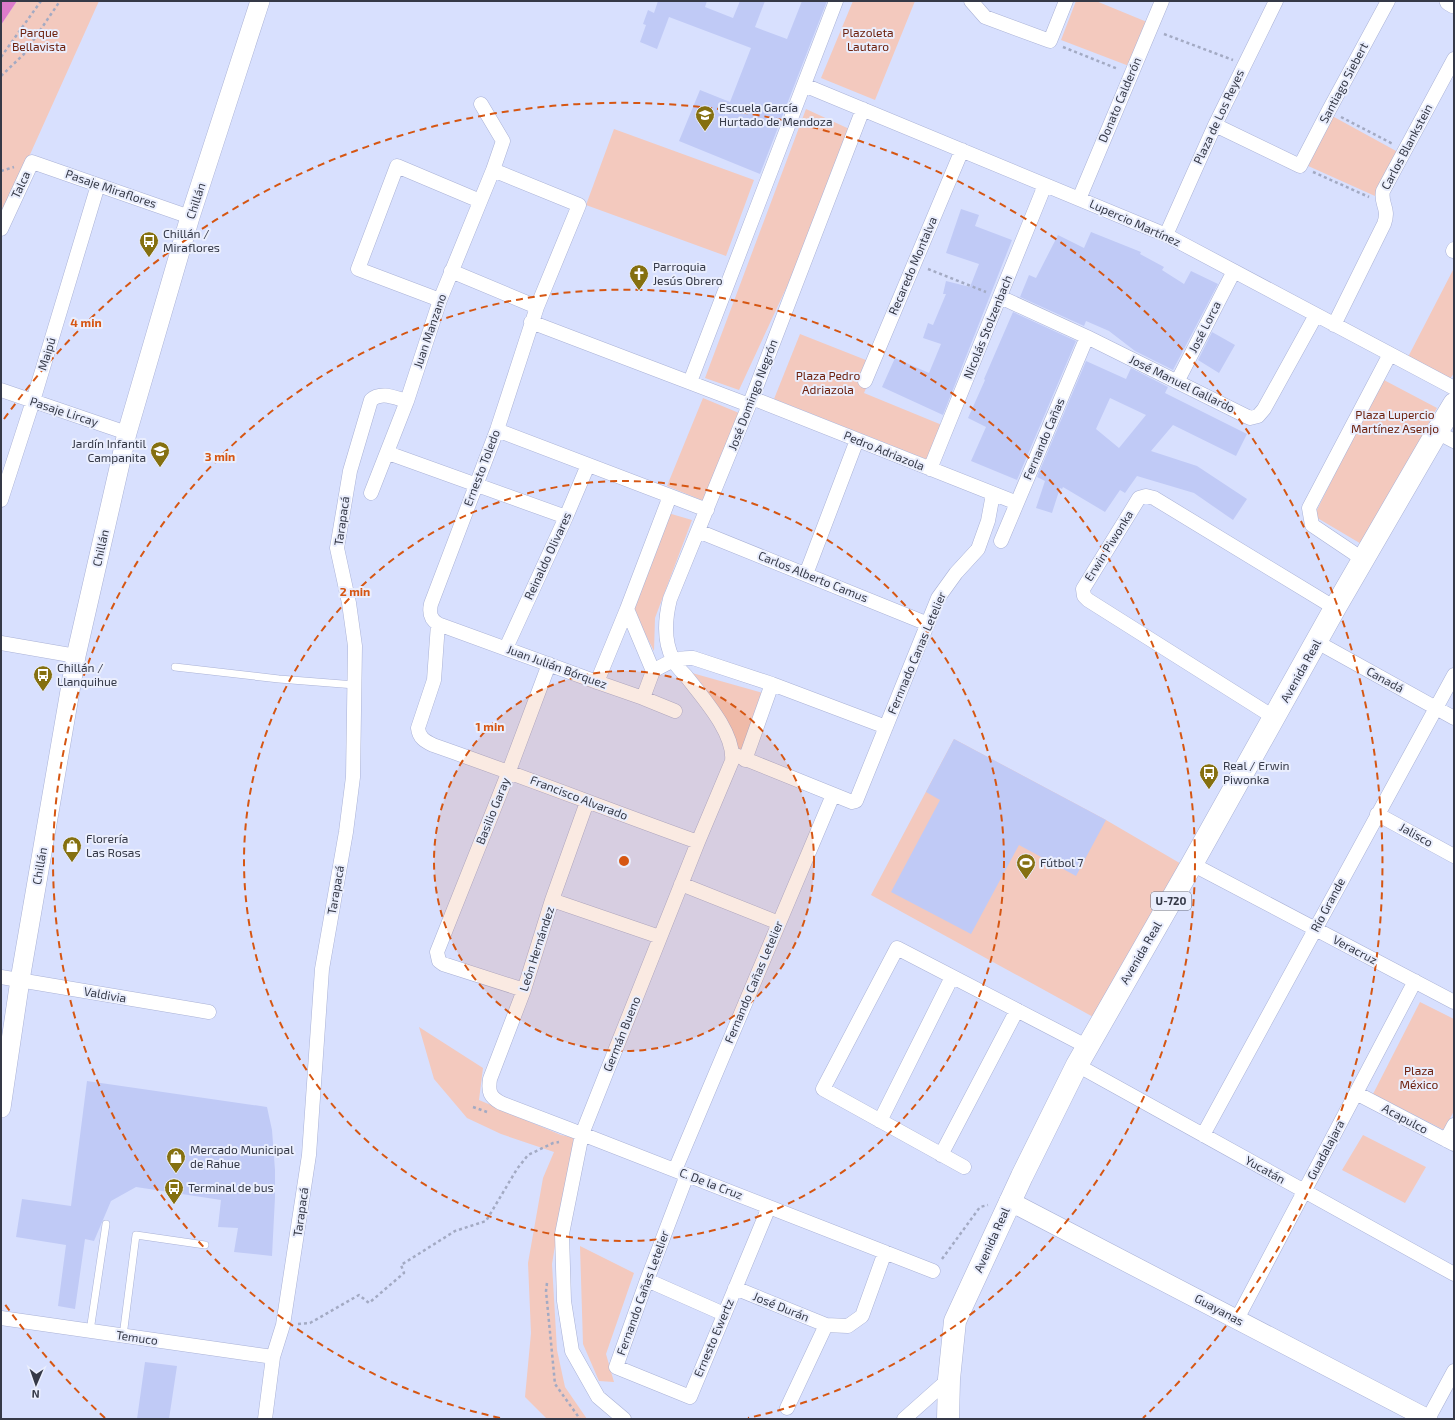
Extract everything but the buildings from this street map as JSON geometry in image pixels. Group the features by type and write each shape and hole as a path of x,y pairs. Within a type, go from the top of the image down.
{"main road":[{"name":"Avenida Real","path":"948,1419 949,1379 955,1321 1001,1202 1335,608 1364,560 1445,436 1454,404"}],"street":[{"name":"Chillán","path":"1,1108 20,980 76,656 127,433 190,217 260,1"},
{"path":"690,382 836,1"},
{"path":"971,1 985,17 1050,41 1066,1"},
{"name":"Donato Calderón","path":"1078,199 1162,1"},
{"name":"Plaza de Los Reyes","path":"1166,235 1215,125 1276,1"},
{"name":"Santiago Siebert","path":"1300,166 1388,1"},
{"path":"1449,1 1454,4"},
{"name":"Carlos Blankstein","path":"1334,325 1387,216 1382,199 1383,191 1454,59"},
{"name":"Lupercio Martínez","path":"804,85 1166,235 1454,388"},
{"name":"Juan Manzano","path":"371,493 388,453 440,300 493,170 503,141 481,104"},
{"name":"José Domingo Negrón","path":"673,660 667,644 666,625 670,599 751,401 864,109"},
{"path":"1215,125 1300,166"},
{"name":"Recaredo Montalva","path":"865,381 962,150"},
{"name":"Pasaje Miraflores","path":"32,162 190,217"},
{"name":"Talca","path":"1,229 32,162"},
{"path":"440,300 358,269 397,166 480,201"},
{"name":"Ernesto Toledo","path":"419,733 420,723 434,680 438,624 432,620 430,616 431,604 497,430 531,322 579,205 493,170"},
{"name":"Maipú","path":"1,500 33,401 98,185"},
{"name":"Nicolás Stolzenbach","path":"930,469 1045,185"},
{"path":"451,271 537,307"},
{"name":"José Lorca","path":"1177,382 1234,271"},
{"name":"José Manuel Gallardo","path":"1000,297 1087,337 1250,418 1258,416 1264,409 1316,315"},
{"name":"Pedro Adriazola","path":"531,322 690,382 751,401 857,440 1016,503"},
{"name":"Fernando Cañas","path":"1001,541 1087,337"},
{"path":"1364,560 1312,526 1309,508 1390,354"},
{"name":"Pasaje Lircay","path":"1,390 127,433"},
{"name":"Tarapacá","path":"266,1419 273,1357 283,1325 309,1155 322,969 346,832 352,776 355,646 337,548 350,471 371,400 374,397 385,395 406,401"},
{"path":"497,430 707,510"},
{"path":"806,574 857,440"},
{"path":"388,453 566,517"},
{"name":"Reinaldo Olivares","path":"506,648 566,517 588,464"},
{"name":"Fernnado Canas Letelier","path":"833,795 852,802 856,801 859,797 938,598 946,585 978,549 988,521 993,494"},
{"path":"596,682 627,609 670,496"},
{"name":"Erwin Piwonka","path":"1274,718 1088,600 1084,596 1083,589 1139,498 1146,496 1154,498 1335,608"},
{"name":"Carlos Alberto Camus","path":"698,531 928,624"},
{"path":"627,609 652,671 643,698"},
{"name":"Juan Julián Bórquez","path":"438,624 676,711"},
{"name":"Canadá","path":"1317,642 1454,718"},
{"path":"1,643 76,656"},
{"path":"652,671 673,660 694,658 772,684 886,727"},
{"path":"673,660 723,726 731,745 739,757 833,795"},
{"name":"Basilio Garay","path":"524,990 443,964 437,957 438,947 509,771 549,664"},
{"name":"Río Grande","path":"1203,1135 1454,675"},
{"name":"Germán Bueno","path":"624,1419 598,1397 572,1351 564,1301 562,1234 582,1134 681,884 732,761 739,757 772,684"},
{"name":"Francisco Alvarado","path":"419,733 423,740 433,745 509,771 587,802 698,842"},
{"name":"Fernando Cañas Letelier","path":"616,1367 647,1280 681,1172 779,923 833,795"},
{"name":"León Hernández","path":"490,1095 488,1088 490,1079 524,990 552,900 587,802"},
{"name":"Jalisco","path":"1377,814 1454,856"},
{"name":"Veracruz","path":"1192,864 1454,1002"},
{"path":"681,884 779,923"},
{"path":"552,900 660,937"},
{"path":"964,1168 823,1089 897,948 1088,1047"},
{"path":"880,1121 952,977"},
{"name":"Valdivia","path":"1,978 209,1012"},
{"name":"Guadalajara","path":"1237,1319 1415,981"},
{"path":"941,1155 1017,1010"},
{"name":"Yucatán","path":"1077,1066 1454,1274"},
{"name":"Acapulco","path":"1356,1093 1450,1142"},
{"name":"C. De la Cruz","path":"490,1095 494,1100 501,1103 933,1271"},
{"path":"1450,1142 1454,1125"},
{"name":"Guayanas","path":"1001,1202 1237,1319 1428,1419"},
{"name":"Ernesto Ewertz","path":"616,1367 690,1397 769,1207"},
{"name":"José Durán","path":"735,1288 826,1325 848,1326 862,1316 885,1252"},
{"path":"647,1280 724,1314"},
{"name":"Temuco","path":"1,1318 273,1357"},
{"path":"787,1408 826,1325"},
{"path":"1428,1419 1454,1371"},
{"path":"904,1419 949,1379"}],"lane":[{"path":"176,667 279,679 355,685"},
{"path":"90,1331 106,1224"},
{"path":"123,1336 136,1235 205,1245"}],"path":[{"path":"1,57 41,1"},
{"path":"1,76 24,54 60,1"},
{"path":"1150,28 1244,64"},
{"path":"1050,41 1131,74"},
{"path":"1329,110 1404,150"},
{"path":"1300,166 1385,205"},
{"path":"914,263 1000,297"},
{"path":"283,1325 310,1323 359,1295 369,1303 404,1273 401,1265 455,1231 486,1220 517,1168 528,1155 553,1143 568,1140 582,1134"},
{"path":"933,1271 980,1207 1001,1202"}],"green space":[{"name":"Parque Bellavista","path":"17,1 99,1 1,219 1,25"},
{"name":"Plazoleta Lautaro","path":"853,1 915,1 875,100 821,78"},
{"path":"1076,1 1096,1 1147,22 1129,66 1061,40"},
{"path":"806,109 858,133 739,390 705,378"},
{"path":"1325,112 1398,152 1375,196 1297,161"},
{"path":"614,129 754,180 726,256 586,205"},
{"path":"1453,270 1454,373 1450,379 1408,357"},
{"name":"Plaza Pedro Adriazola","path":"800,334 876,364 878,360 864,393 942,425 928,460 774,399"},
{"name":"Plaza Lupercio Martínez Asenjo","path":"1382,379 1437,408 1363,545 1314,516"},
{"path":"703,398 739,413 704,501 667,486"},
{"path":"668,513 692,520 655,618 654,651 632,608"},
{"path":"685,671 763,693 740,752"},
{"name":"Fútbol 7","path":"954,739 1106,820 1183,865 1095,1018 871,895"},
{"name":"Plaza México","path":"1420,1002 1454,1019 1454,1111 1444,1130 1373,1094"},
{"path":"419,1027 483,1068 479,1100 561,1135 575,1138 565,1186 552,1264 557,1350 565,1387 587,1419 547,1419 525,1397 531,1333 528,1263 543,1178 554,1152 501,1134 467,1118 434,1079"},
{"path":"1363,1135 1426,1167 1405,1203 1342,1170"},
{"path":"580,1246 634,1273 606,1354 614,1382 599,1381 583,1344"}],"shaded area":[{"path":"1,1 17,1 1,25"}],"place":[{"name":"Escuela García Hurtado de Mendoza","path":"705,132"},
{"name":"Chillán / Miraflores","path":"149,258"},
{"name":"Parroquia Jesús Obrero","path":"639,291"},
{"name":"Jardín Infantil Campanita","path":"160,468"},
{"name":"Chillán / Llanquihue","path":"43,692"},
{"name":"Real / Erwin Piwonka","path":"1209,790"},
{"name":"Florería Las Rosas","path":"72,863"},
{"name":"Fútbol 7","path":"1026,880"},
{"name":"Mercado Municipal de Rahue","path":"176,1174"},
{"name":"Terminal de bus","path":"174,1205"}]}
